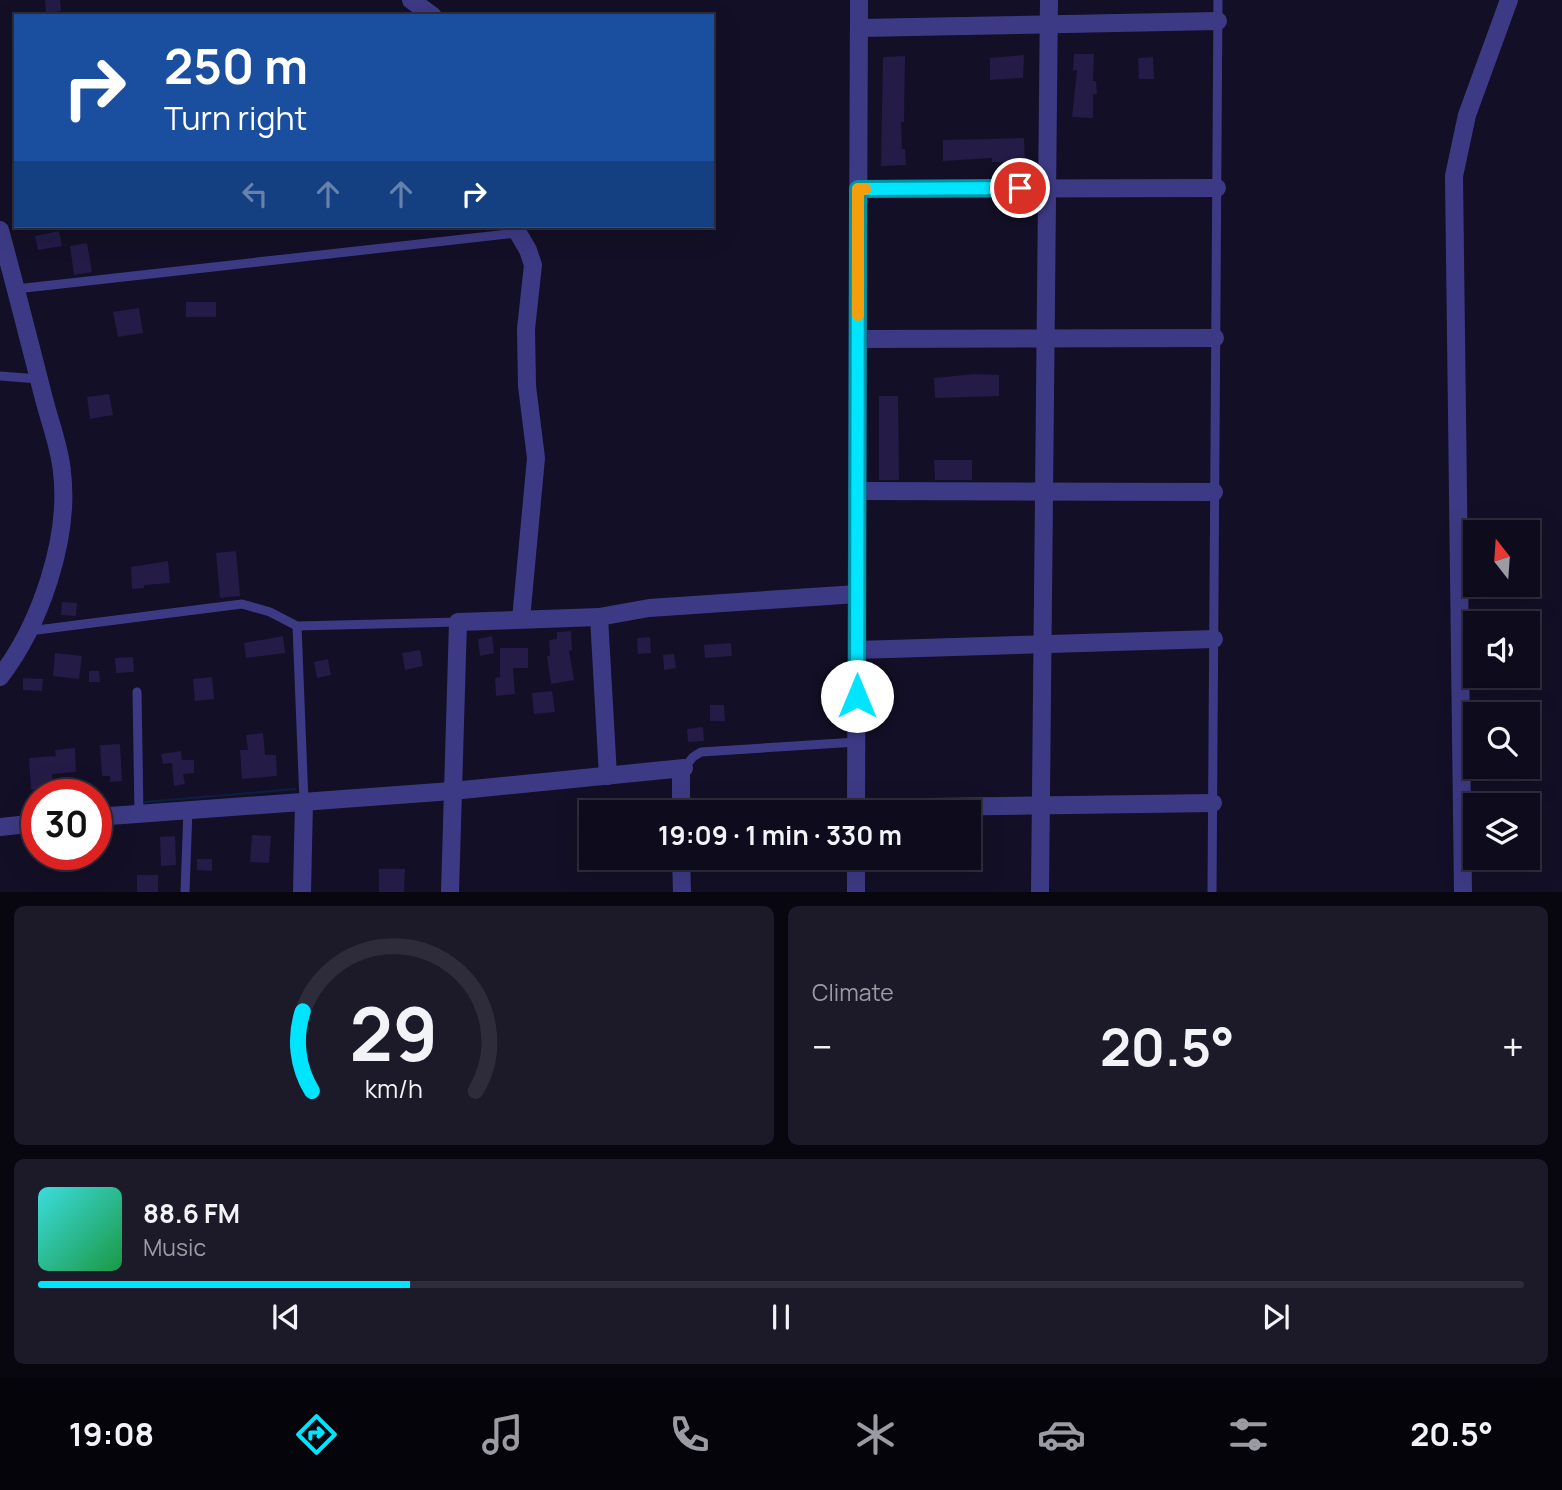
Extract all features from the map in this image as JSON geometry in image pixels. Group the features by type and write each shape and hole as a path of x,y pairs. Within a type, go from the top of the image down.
{"street":[{"path":"411,0 430,14"},
{"path":"856,800 859,0"},
{"path":"1040,891 1049,0"},
{"path":"1463,891 1454,176 1467,115 1509,0"},
{"path":"859,28 1217,21"},
{"path":"858,189 1217,188"},
{"path":"0,230 62,472 62,515 51,572 28,631 12,662 0,677"},
{"path":"515,230 528,250 533,265 526,329 527,386 536,458 522,619"},
{"path":"858,339 1215,338"},
{"path":"857,491 1214,492"},
{"path":"450,891 458,622 599,617 649,608 857,594"},
{"path":"599,617 608,776"},
{"path":"857,650 1214,639"},
{"path":"112,816 453,790 682,769 681,800"},
{"path":"302,891 304,802"},
{"path":"981,807 1213,803"},
{"path":"0,827 21,825"},
{"path":"681,870 682,891"},
{"path":"856,870 856,891"}],"lane":[{"path":"1212,891 1218,0"},
{"path":"16,289 515,230"},
{"path":"0,376 39,379"},
{"path":"28,631 242,604 270,612 297,626 458,622"},
{"path":"297,626 304,802"},
{"path":"138,692 139,813"},
{"path":"682,769 701,752 857,742"},
{"path":"185,891 188,809"}],"water":[{"path":"296,790 144,803 144,801"}],"building":[{"path":"45,0 60,0 61,11 46,13"},
{"path":"1074,54 1094,54 1093,81 1096,81 1097,94 1093,94 1093,118 1072,117 1077,70 1073,71"},
{"path":"1024,55 1023,78 990,80 990,58"},
{"path":"905,56 904,122 901,122 902,149 905,149 906,165 881,166 883,57"},
{"path":"1153,57 1154,79 1139,79 1138,58"},
{"path":"1024,138 1025,162 992,162 992,158 943,161 943,140"},
{"path":"59,231 62,246 38,250 35,236"},
{"path":"87,243 92,272 74,275 70,246"},
{"path":"186,302 216,302 216,317 186,317"},
{"path":"139,308 143,333 118,337 113,312"},
{"path":"974,374 999,375 999,396 935,398 934,378"},
{"path":"109,394 113,415 90,419 87,397"},
{"path":"879,396 898,396 899,480 879,480"},
{"path":"934,460 972,460 972,480 935,480"},
{"path":"236,551 240,596 220,598 216,553"},
{"path":"168,561 170,583 132,589 131,567"},
{"path":"62,602 77,603 76,616 61,615"},
{"path":"571,631 572,650 569,651 574,680 551,684 547,656 550,656 549,640 557,639 557,632"},
{"path":"283,636 285,653 246,658 244,643"},
{"path":"492,636 494,653 480,656 478,639"},
{"path":"650,637 651,653 638,654 637,638"},
{"path":"731,643 732,656 705,658 704,645"},
{"path":"500,648 528,648 528,668 513,668 515,694 496,696 495,678 500,677"},
{"path":"420,650 423,666 405,670 402,653"},
{"path":"55,653 82,656 79,679 53,676"},
{"path":"674,654 676,668 664,670 663,655"},
{"path":"133,657 134,672 116,673 115,658"},
{"path":"328,659 331,675 317,678 314,662"},
{"path":"89,671 99,671 100,682 89,682"},
{"path":"212,677 214,699 195,701 193,679"},
{"path":"23,678 43,679 42,691 23,690"},
{"path":"552,691 555,712 534,714 532,693"},
{"path":"710,705 724,705 725,721 710,721"},
{"path":"703,727 704,741 688,742 687,729"},
{"path":"263,733 265,755 276,755 277,776 242,779 240,750 248,750 246,735"},
{"path":"120,744 122,781 112,782 110,776 102,776 100,745"},
{"path":"75,748 76,772 52,774 52,779 30,779 29,758 56,756 55,750"},
{"path":"181,751 182,760 194,760 194,773 183,774 185,784 174,786 172,763 163,764 161,754"},
{"path":"252,835 271,836 269,863 250,862"},
{"path":"175,836 176,865 161,866 160,837"},
{"path":"197,859 212,859 212,871 197,870"},
{"path":"379,869 405,869 404,892 379,892"},
{"path":"137,875 158,875 158,892 137,892"}],"slow traffic":[{"path":"858,315 858,189 865,189"}],"route":[{"path":"857,696 858,189 1020,188"}]}
